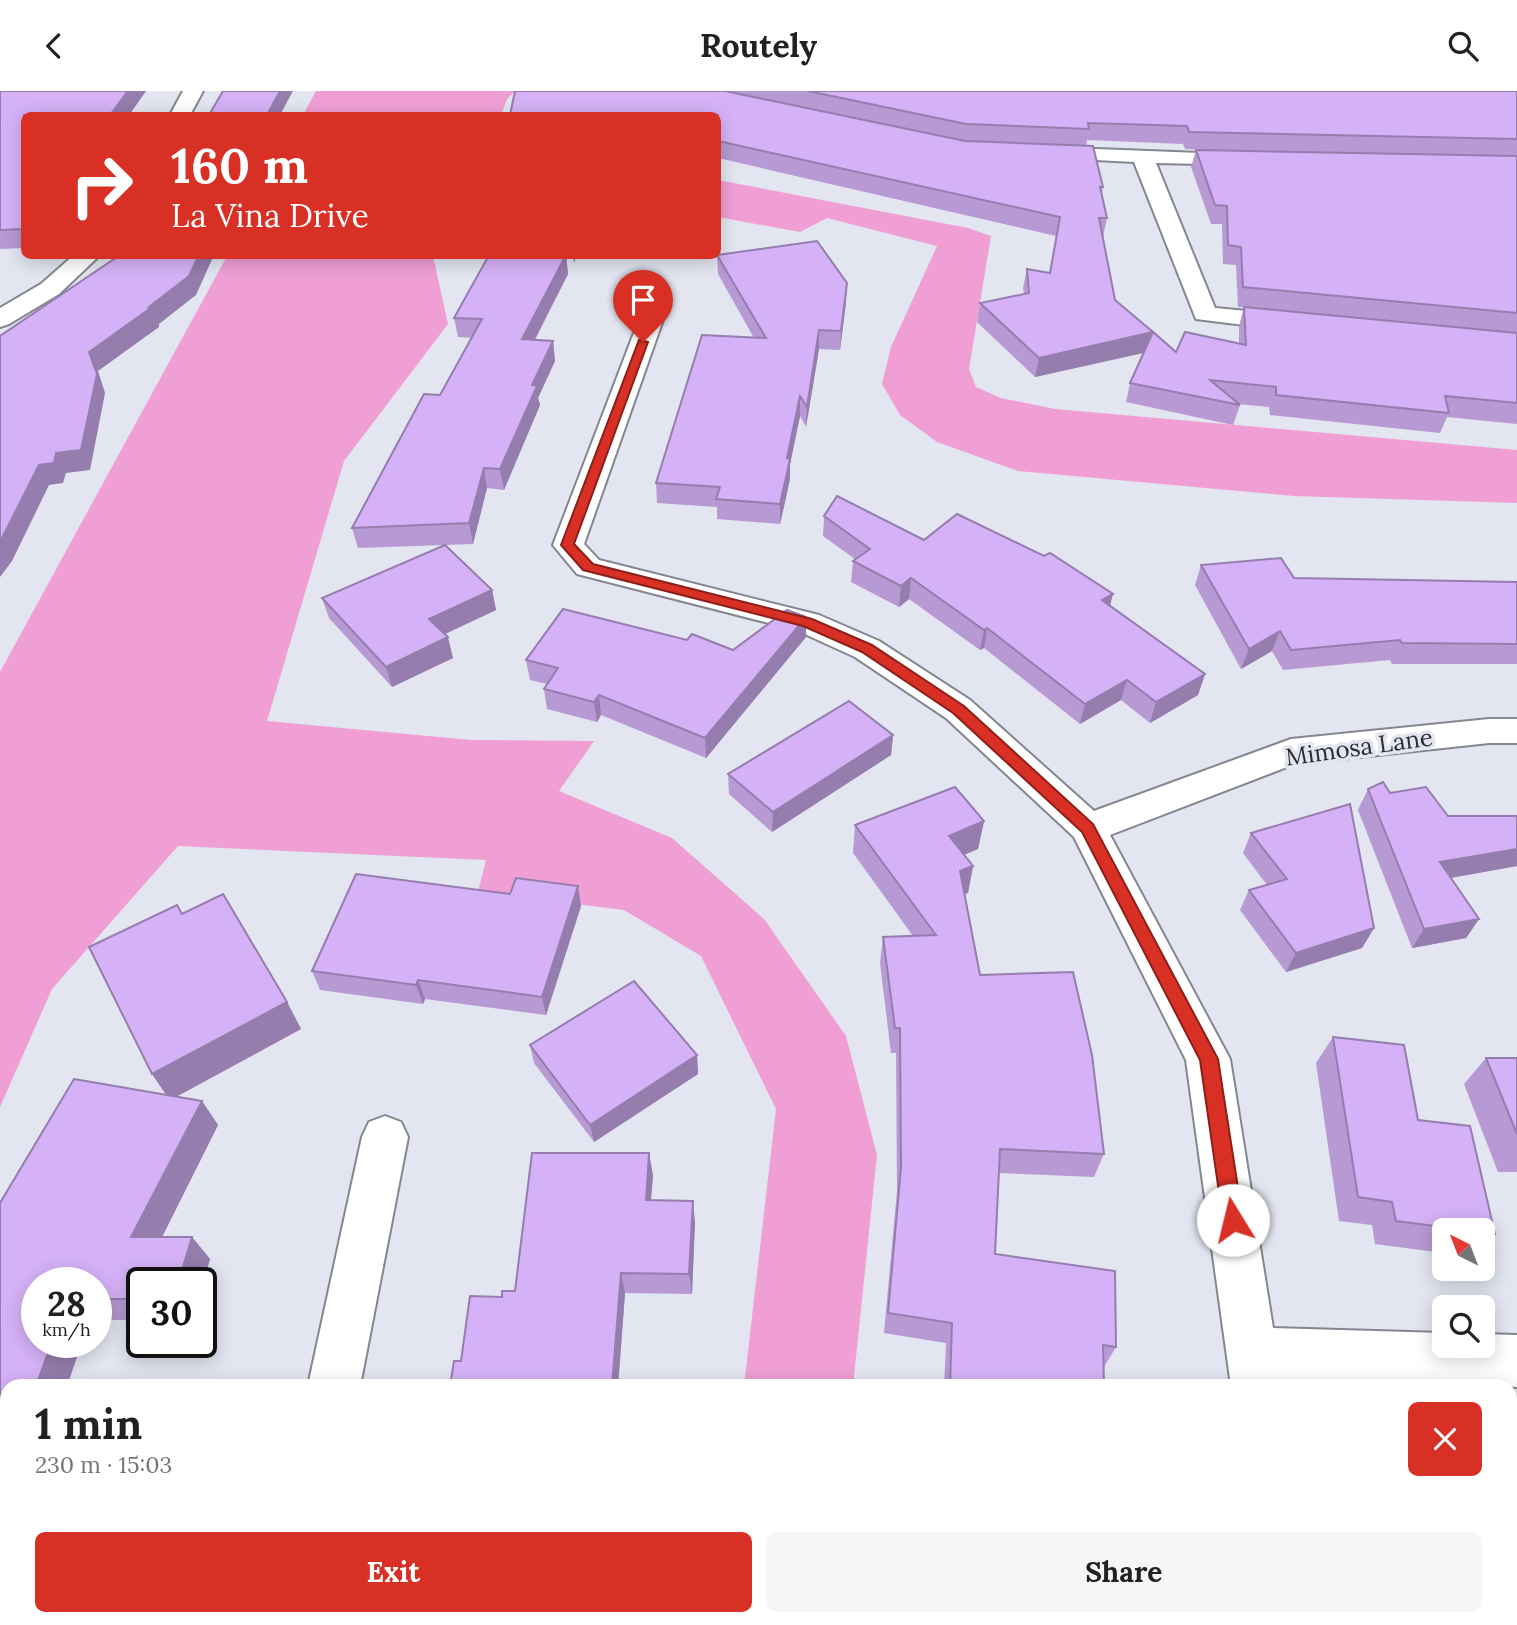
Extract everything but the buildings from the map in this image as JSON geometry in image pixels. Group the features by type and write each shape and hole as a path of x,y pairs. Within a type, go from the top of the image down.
{"street":[{"path":"182,112 192,91"},
{"path":"1019,152 1268,160"},
{"path":"1143,157 1205,314 1314,325"},
{"path":"0,319 50,289 84,259"},
{"path":"652,317 568,545 588,567 807,622 867,649 958,709 1088,828 1209,1059 1255,1370 1517,1361"},
{"name":"Mimosa Lane","path":"1088,828 1292,752 1489,731 1517,731"},
{"path":"335,1379 385,1137"}],"shaded area":[{"path":"316,91 515,91 507,99 502,112 305,112"},
{"path":"721,181 968,228 991,236 969,369 976,387 1001,398 1055,409 1517,450 1517,503 1294,496 1018,471 937,442 900,415 882,384 891,347 937,246 827,218 800,232 721,218"},
{"path":"225,259 434,259 448,324 344,461 267,721 471,740 594,741 559,791 672,838 764,919 846,1036 877,1155 854,1379 745,1379 776,1109 701,956 624,910 478,892 486,860 178,846 52,989 0,1107 0,672"}],"route":[{"path":"643,342 568,545 588,567 807,622 867,649 958,709 1088,828 1209,1059 1233,1220"}]}
